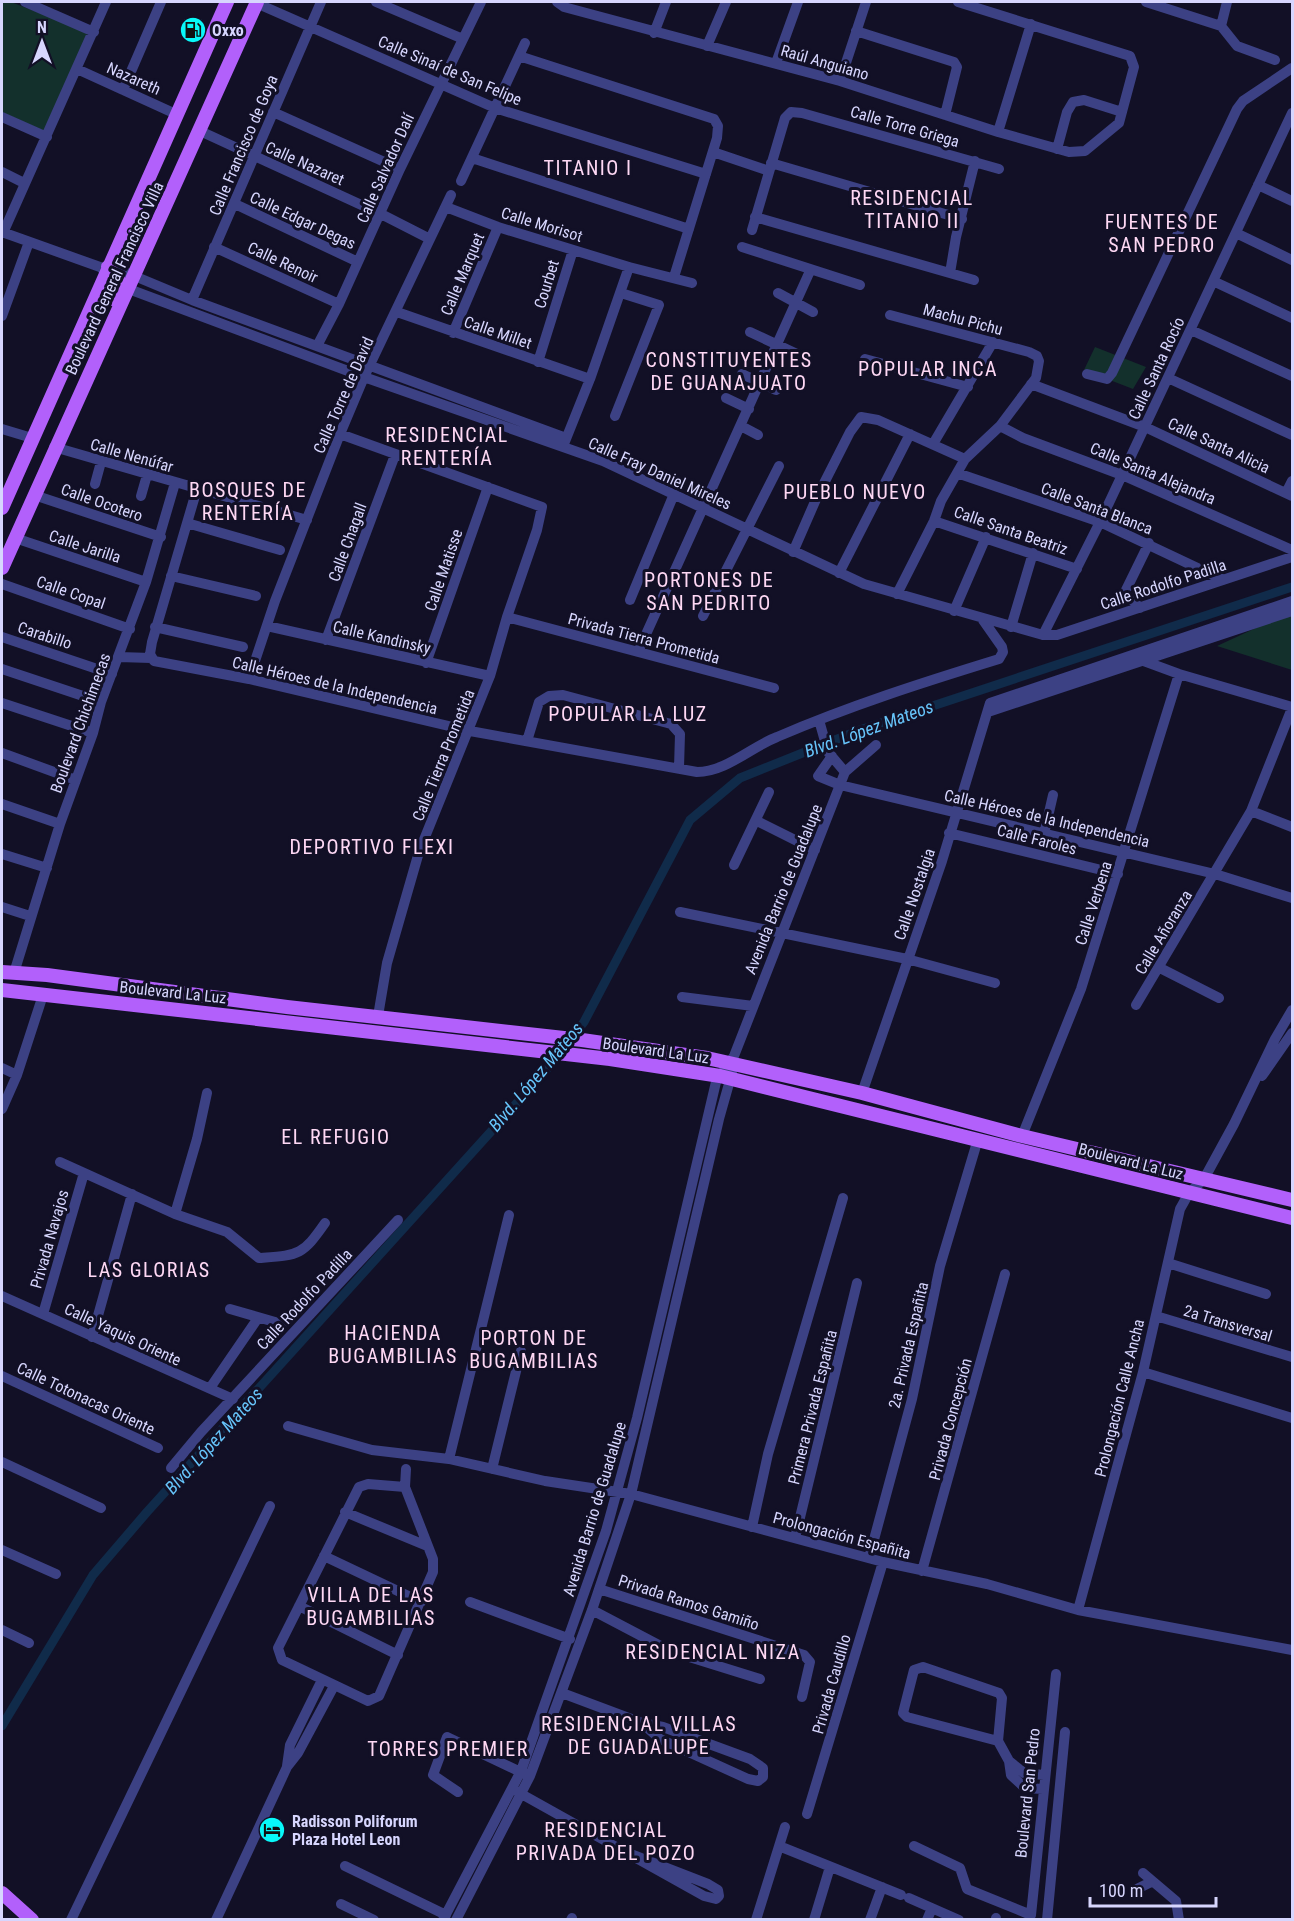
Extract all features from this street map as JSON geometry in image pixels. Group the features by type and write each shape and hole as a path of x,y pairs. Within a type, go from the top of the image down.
{"main road":[{"name":"Boulevard General Francisco Villa","path":"2,508 105,269 178,115 227,2"},
{"name":"Boulevard General Francisco Villa","path":"2,568 125,283 200,132 256,2"},
{"path":"105,269 125,283"},
{"name":"Boulevard La Luz","path":"8,973 47,975 582,1040 732,1061 1022,1136 1293,1200"},
{"name":"Boulevard La Luz","path":"2,990 569,1054 725,1077 1293,1218"},
{"path":"610,1059 614,1053 614,1044"},
{"path":"2,1893 32,1920"}],"street":[{"path":"25,2 94,32"},
{"path":"105,269 2,233 106,2"},
{"path":"123,90 161,2"},
{"name":"Calle Sinaí de San Felipe","path":"256,2 495,108 706,174"},
{"name":"Calle Francisco de Goya","path":"192,300 321,2"},
{"path":"376,2 463,39"},
{"name":"Calle Salvador Dalí","path":"317,346 481,2"},
{"name":"Raúl Anguiano","path":"556,2 564,7 654,33 840,81 1057,149 1085,151 1114,130 1122,112"},
{"path":"654,33 666,2"},
{"path":"707,46 726,2"},
{"path":"776,63 798,2"},
{"path":"840,81 866,2"},
{"path":"958,2 1130,56 1134,67 1122,112 1084,100 1073,102 1067,112 1057,149"},
{"path":"1146,2 1221,26 1237,46 1275,60"},
{"path":"1221,26 1227,2"},
{"path":"998,132 1031,24"},
{"path":"856,31 954,62 957,74 945,115"},
{"path":"461,181 525,43"},
{"path":"519,56 710,116 718,126 713,152 674,277"},
{"path":"1087,374 1107,379 1112,373 1237,109 1243,101 1293,68"},
{"name":"Nazareth","path":"77,69 178,115"},
{"path":"273,112 400,169"},
{"name":"Calle Torre Griega","path":"770,167 784,118 791,112 802,113 999,169"},
{"name":"Calle Santa Rocío","path":"1043,635 1101,522 1293,113"},
{"path":"2,117 47,137"},
{"name":"Calle Nazaret","path":"200,132 381,214 430,239"},
{"path":"1281,137 1293,143"},
{"path":"713,152 962,219"},
{"path":"472,158 689,229"},
{"path":"950,273 975,161"},
{"path":"752,230 770,167"},
{"path":"2,172 24,183"},
{"path":"1258,185 1293,201"},
{"name":"Calle Torre de David","path":"249,680 267,626 340,434 364,377 371,367 451,195"},
{"name":"Calle Edgar Degas","path":"235,204 358,262"},
{"name":"Calle Morisot","path":"446,207 498,227 629,267"},
{"path":"755,218 974,280"},
{"name":"Calle Marquet","path":"453,333 498,227"},
{"path":"1236,233 1293,260"},
{"path":"2,316 29,242"},
{"path":"742,247 810,271 860,285"},
{"name":"Calle Renoir","path":"214,248 339,304"},
{"name":"Courbet","path":"538,362 573,250"},
{"path":"564,443 590,379 629,267 692,283"},
{"path":"638,652 660,597 749,409 776,343 797,303 810,271"},
{"path":"1213,281 1293,318"},
{"name":"Calle Fray Daniel Mireles","path":"125,283 192,300 317,346 564,443 839,573 897,594 1043,635"},
{"name":"Calle Fray Daniel Mireles","path":"125,283 364,377 564,443"},
{"path":"615,416 659,305 621,293"},
{"path":"778,293 813,312"},
{"name":"Calle Millet","path":"397,312 590,379"},
{"name":"Machu Pichu","path":"890,315 1029,352 1039,361 1035,378 1031,384"},
{"path":"1191,330 1293,376"},
{"path":"750,332 796,354"},
{"path":"933,444 993,342"},
{"path":"866,359 968,387"},
{"path":"742,374 776,390"},
{"path":"1168,378 1293,435"},
{"path":"897,594 941,501 965,459 1000,426 1031,384"},
{"name":"Calle Santa Alicia","path":"1031,384 1145,427 1289,495"},
{"path":"726,398 749,409"},
{"path":"794,552 817,497 856,423 865,416 965,459"},
{"path":"741,426 758,435"},
{"name":"Calle Santa Alejandra","path":"1000,426 1023,438 1122,475 1293,550"},
{"path":"2,429 32,438"},
{"path":"340,434 488,488"},
{"path":"839,573 910,434"},
{"name":"Calle Nenúfar","path":"54,447 307,520"},
{"name":"Calle Chagall","path":"326,640 395,455"},
{"path":"95,484 101,462"},
{"path":"703,616 745,528 779,466"},
{"name":"Calle Santa Blanca","path":"957,472 1101,522 1223,580"},
{"path":"141,496 147,475"},
{"path":"1289,495 1293,481"},
{"name":"Boulevard Chichimecas","path":"8,973 47,868 60,824 93,733 101,702 130,629 161,537 175,483"},
{"name":"Calle Tierra Prometida","path":"378,1016 387,963 419,852 470,731 490,676 507,617 528,559 542,507 488,488"},
{"name":"Calle Matisse","path":"426,663 488,488"},
{"path":"119,657 151,657 156,627 197,489"},
{"path":"630,600 674,494"},
{"name":"Calle Ocotero","path":"34,495 161,537"},
{"name":"Calle Santa Beatriz","path":"934,520 1077,569"},
{"path":"187,524 280,550"},
{"path":"954,611 986,537"},
{"name":"Calle Jarilla","path":"15,538 146,582"},
{"path":"1140,608 1125,593 1149,543"},
{"path":"1011,627 1033,553"},
{"name":"Calle Rodolfo Padilla","path":"1043,635 1057,635 1293,557"},
{"path":"171,576 256,596"},
{"name":"Calle Copal","path":"2,584 130,629"},
{"path":"989,707 1293,601"},
{"path":"989,707 1293,611"},
{"name":"Privada Tierra Prometida","path":"507,617 774,688"},
{"path":"527,741 539,702 549,696 563,695 671,724 680,734 680,768 707,772 719,768 774,738 820,723 922,683 999,659 1003,651 1002,647 983,620"},
{"name":"Calle Kandinsky","path":"267,626 490,676"},
{"path":"156,627 243,647"},
{"name":"Carabillo","path":"2,637 112,674"},
{"path":"1131,656 1179,674 1293,707"},
{"name":"Calle Héroes de la Independencia","path":"151,657 161,664 249,680 470,731 680,768"},
{"path":"2,669 101,702"},
{"name":"Calle Verbena","path":"1022,1136 1081,989 1179,674"},
{"path":"2,703 93,733"},
{"name":"Calle Nostalgia","path":"862,1093 989,707"},
{"name":"Calle Añoranza","path":"1136,1005 1251,811 1293,707"},
{"path":"820,723 830,754 845,772"},
{"name":"Avenida Barrio de Guadalupe","path":"448,1918 526,1774 546,1721 570,1639 619,1492 712,1099 732,1061 845,772 876,745"},
{"path":"2,753 76,780"},
{"name":"Calle Héroes de la Independencia","path":"830,754 818,776 840,785 1215,874 1293,898"},
{"path":"734,865 769,792"},
{"path":"1044,834 1053,795"},
{"path":"2,804 60,824"},
{"path":"1251,811 1293,827"},
{"path":"757,821 814,850"},
{"name":"Calle Faroles","path":"949,833 1118,874"},
{"path":"2,854 47,868"},
{"path":"2,907 30,916"},
{"path":"680,912 907,959 995,983"},
{"path":"1160,968 1219,998"},
{"path":"2,1109 17,1075 43,994"},
{"path":"682,997 753,1006"},
{"path":"1189,1193 1204,1179 1254,1086 1275,1039 1293,1010"},
{"path":"1254,1086 1293,1033"},
{"path":"2,1068 17,1075"},
{"name":"Avenida Barrio de Guadalupe","path":"546,1721 562,1693 631,1494 725,1077"},
{"path":"175,1214 197,1139 207,1093"},
{"name":"2a. Privada Españita","path":"869,1558 912,1399 940,1266 978,1139"},
{"path":"60,1162 175,1214 227,1232 260,1258 292,1256 308,1248 325,1224"},
{"name":"Privada Navajos","path":"44,1314 84,1173"},
{"name":"Prolongación Calle Ancha","path":"1078,1610 1143,1372 1180,1209 1189,1193"},
{"path":"92,1337 132,1194"},
{"path":"752,1527 768,1454 843,1198"},
{"path":"449,1459 509,1215"},
{"name":"Calle Rodolfo Padilla","path":"171,1468 398,1220"},
{"path":"1168,1263 1266,1294"},
{"name":"Privada Concepción","path":"922,1571 1005,1274"},
{"name":"Primera Privada Españita","path":"795,1538 858,1283"},
{"name":"Calle Yaquis Oriente","path":"2,1296 233,1399"},
{"path":"230,1310 282,1324"},
{"name":"2a Transversal","path":"1156,1316 1293,1357"},
{"path":"210,1388 258,1318"},
{"path":"492,1468 521,1351"},
{"path":"1143,1372 1293,1418"},
{"name":"Calle Totonacas Oriente","path":"2,1376 158,1448"},
{"name":"Prolongación Españita","path":"288,1426 384,1453 449,1459 545,1481 631,1494 883,1562 994,1586 1078,1610 1293,1650"},
{"path":"2,1462 101,1508"},
{"path":"405,1487 364,1484 359,1487 280,1645 279,1655 282,1660 363,1700 376,1699 421,1602 434,1565 405,1487 406,1469"},
{"path":"71,1920 270,1506"},
{"path":"345,1512 427,1546"},
{"path":"2,1550 56,1574"},
{"path":"324,1556 421,1602"},
{"name":"Privada Caudillo","path":"807,1814 883,1562"},
{"name":"Privada Ramos Gamiño","path":"599,1589 804,1655 810,1662 802,1697"},
{"path":"470,1602 570,1639"},
{"path":"299,1606 398,1655"},
{"path":"592,1610 664,1649 760,1679"},
{"path":"2,1630 29,1643"},
{"path":"998,1742 907,1717 902,1708 914,1670 923,1667 999,1693 1002,1698 998,1742 1009,1761 1024,1773 1044,1775"},
{"name":"Boulevard San Pedro","path":"914,1846 960,1868 967,1889 1030,1915 1056,1674"},
{"path":"287,1767 290,1745 322,1680"},
{"path":"216,1920 287,1767 298,1753 334,1686"},
{"path":"562,1693 642,1723 663,1727 750,1759 763,1768 763,1778 758,1781 748,1779 660,1738 642,1723"},
{"name":"Boulevard San Pedro","path":"1047,1920 1065,1732"},
{"path":"458,1792 433,1775 447,1737 526,1774"},
{"path":"1009,1761 1011,1775 1020,1785 1025,1788 1043,1789"},
{"path":"517,1792 704,1896 716,1899 719,1896 718,1890 708,1884 628,1853"},
{"path":"1041,1806 1058,1809"},
{"path":"756,1920 785,1827"},
{"path":"779,1846 882,1887 936,1913 959,1920"},
{"path":"345,1866 448,1918"},
{"path":"814,1920 830,1867"},
{"path":"1143,1873 1176,1901 1179,1920"},
{"path":"1137,1889 1151,1882"},
{"path":"870,1920 882,1887"},
{"path":"341,1904 375,1920"},
{"path":"927,1920 936,1913"}],"green space":[{"path":"2,2 11,2 88,32 46,132 2,112"},
{"path":"1095,347 1146,367 1133,389 1084,370"},
{"path":"1292,612 1292,670 1217,646 1288,613"}],"waterway":[{"name":"Blvd. López Mateos","path":"2,1726 93,1575 147,1512 543,1074 584,1022 690,820 740,778 860,730 1292,587"}],"place":[{"name":"Oxxo","path":"193,30"},
{"name":"Radisson Poliforum Plaza Hotel Leon","path":"272,1830"}],"district":[{"name":"TITANIO I","path":"588,168"},
{"name":"RESIDENCIAL TITANIO II","path":"912,210"},
{"name":"FUENTES DE SAN PEDRO","path":"1162,234"},
{"name":"POPULAR INCA","path":"928,369"},
{"name":"CONSTITUYENTES DE GUANAJUATO","path":"729,372"},
{"name":"RESIDENCIAL RENTERÍA","path":"447,446"},
{"name":"PUEBLO NUEVO","path":"855,492"},
{"name":"BOSQUES DE RENTERÍA","path":"248,502"},
{"name":"PORTONES DE SAN PEDRITO","path":"709,592"},
{"name":"POPULAR LA LUZ","path":"628,714"},
{"name":"DEPORTIVO FLEXI","path":"372,847"},
{"name":"EL REFUGIO","path":"336,1137"},
{"name":"LAS GLORIAS","path":"149,1270"},
{"name":"HACIENDA BUGAMBILIAS","path":"393,1344"},
{"name":"PORTON DE BUGAMBILIAS","path":"534,1350"},
{"name":"VILLA DE LAS BUGAMBILIAS","path":"371,1606"},
{"name":"RESIDENCIAL NIZA","path":"713,1652"},
{"name":"RESIDENCIAL VILLAS DE GUADALUPE","path":"639,1736"},
{"name":"TORRES PREMIER","path":"448,1749"},
{"name":"RESIDENCIAL PRIVADA DEL POZO","path":"606,1842"}]}
